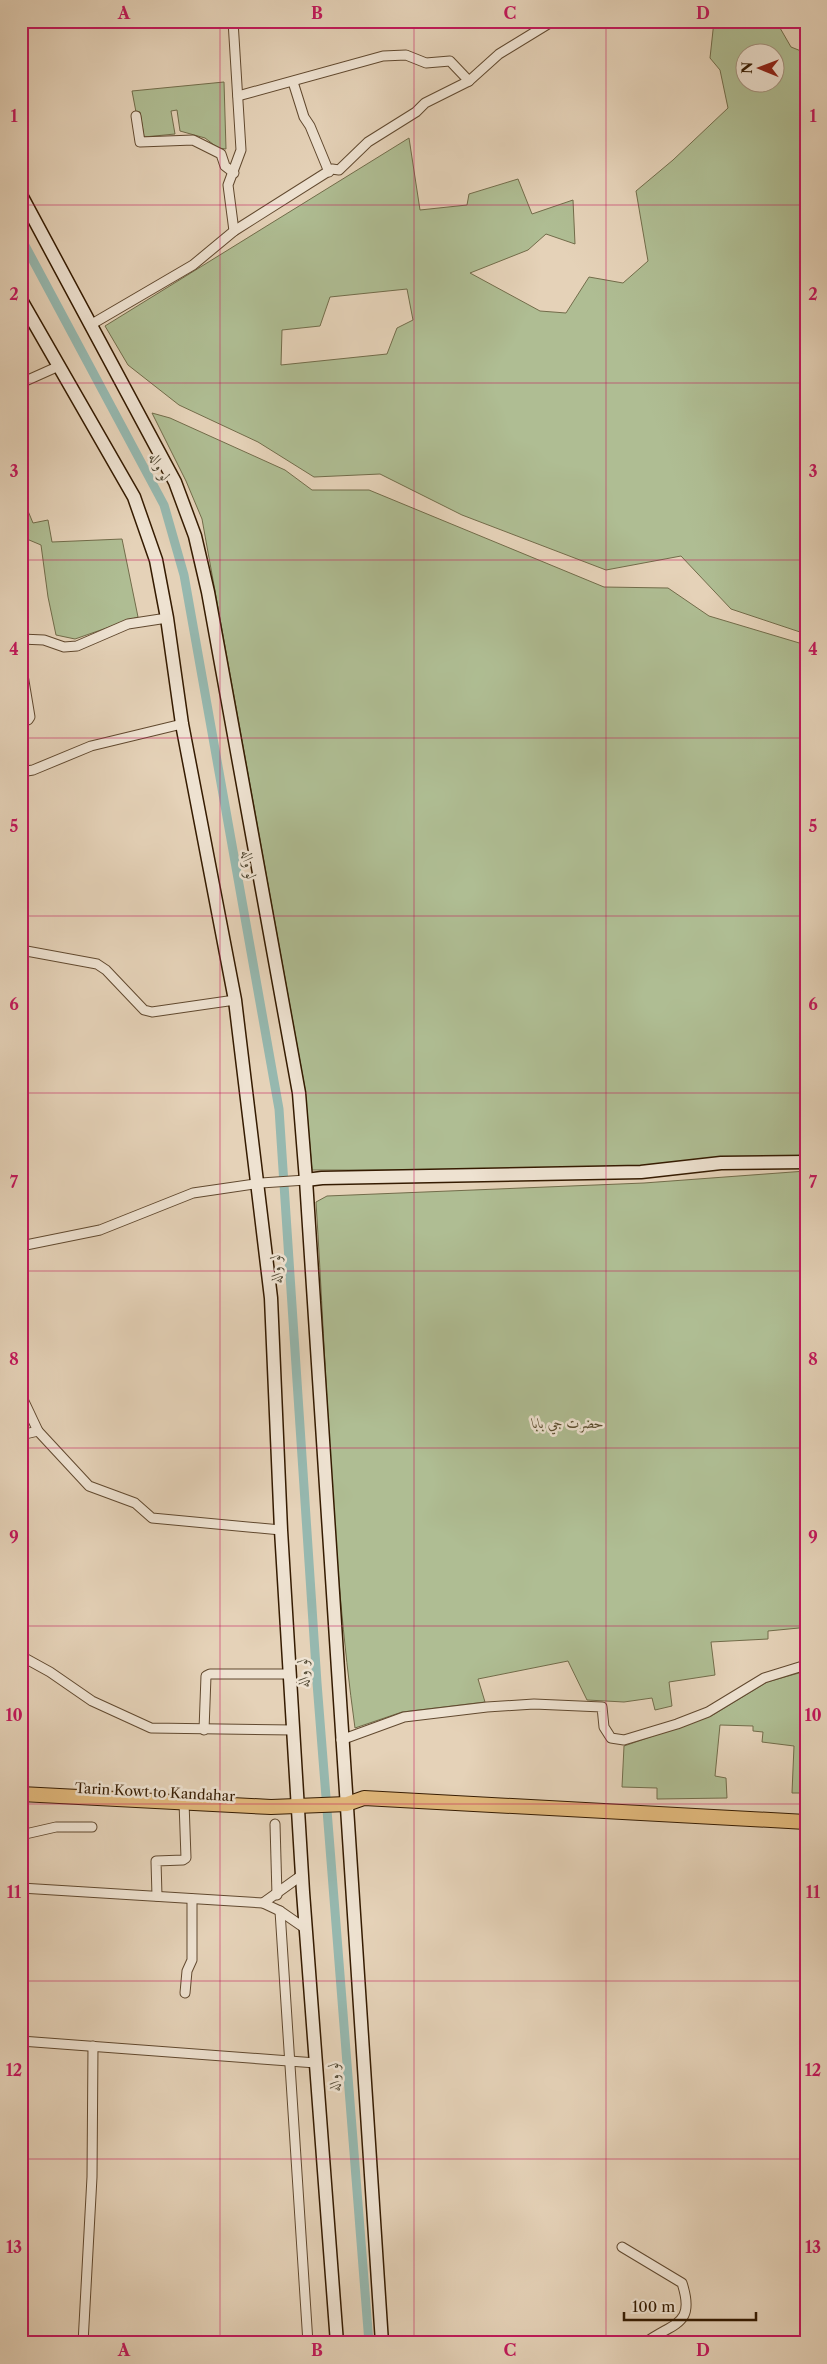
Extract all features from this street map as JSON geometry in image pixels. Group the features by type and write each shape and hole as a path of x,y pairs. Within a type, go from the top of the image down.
{"main road":[{"name":"Tarin Kowt to Kandahar","path":"21,1785 273,1798 299,1806"},
{"name":"Tarin Kowt to Kandahar","path":"21,1794 271,1807 299,1806"},
{"path":"299,1806 341,1804 364,1798 806,1830"},
{"path":"574,1813 806,1822"}],"street":[{"path":"233,21 241,150 228,185 234,232"},
{"path":"92,324 193,265 234,232 329,172 340,170 368,142 416,112 425,103 469,81 499,54 553,21"},
{"path":"238,96 383,56 406,55 426,63 450,61 469,81"},
{"path":"293,82 304,117 310,126 329,172"},
{"path":"136,116 140,142 192,140 221,154 225,166 234,173"},
{"path":"21,195 92,324 174,482 195,536 210,602 299,1093 301,1181 341,1740 341,1804 382,2343"},
{"path":"21,300 134,497 156,560 167,618 182,724 234,1000 259,1183 270,1298 281,1530 302,1875 336,2343"},
{"path":"21,383 59,366"},
{"path":"21,639 44,640 64,647 77,646 128,624 167,618"},
{"path":"21,662 30,717 28,720 21,721"},
{"path":"21,772 33,770 91,746 182,724"},
{"path":"21,950 97,964 106,970 144,1010 152,1012 234,1000"},
{"path":"21,1246 100,1230 193,1192 259,1183 322,1178 641,1172 720,1163 806,1162"},
{"path":"21,1395 38,1431 89,1486 135,1504 152,1518 281,1530"},
{"path":"21,1435 38,1431"},
{"path":"21,1656 50,1672 92,1701 152,1728 293,1730"},
{"path":"341,1740 404,1717 487,1707 534,1704 602,1707 604,1727 611,1738 624,1740 677,1724 708,1712 764,1678 806,1665"},
{"path":"204,1730 206,1676 210,1674 290,1674"},
{"path":"157,1896 156,1861 183,1860 186,1858 184,1802"},
{"path":"274,1824 276,1895"},
{"path":"21,1835 56,1827 92,1828"},
{"path":"263,1903 302,1875"},
{"path":"21,1888 263,1903 280,1911 306,1929"},
{"path":"184,1993 187,1971 192,1960 192,1899"},
{"path":"280,1911 308,2343"},
{"path":"21,2041 316,2063"},
{"path":"83,2343 92,2177 93,2046"},
{"path":"622,2247 682,2283 687,2298 686,2313 674,2327 662,2331 645,2343"}],"green space":[{"path":"714,21 776,21 791,47 806,53 806,634 731,609 681,556 606,570 462,515 380,474 314,477 258,442 179,405 128,365 105,326 409,138 420,210 467,205 469,194 518,179 532,214 573,200 575,244 546,234 528,250 470,273 540,311 566,313 589,277 623,283 648,261 636,191 673,160 728,108 720,70 710,58","holes":["407,289 413,320 397,328 387,354 281,365 282,330 320,326 330,297"]},
{"path":"224,82 226,149 218,148 205,138 180,131 177,110 171,111 175,134 144,137 140,112 136,112 132,91"},
{"path":"152,413 170,418 285,470 312,490 369,490 604,587 668,588 709,616 806,645 806,1156 640,1166 445,1170 312,1170 305,1089 202,519 186,481"},
{"path":"28,511 33,523 48,520 52,542 122,539 138,617 75,639 56,635 48,597 41,545 22,537 21,514"},
{"name":"حضرت جي بابا","path":"806,1171 806,1633 799,1628 768,1631 768,1639 711,1642 715,1675 669,1682 672,1706 655,1710 652,1698 624,1702 587,1700 568,1661 478,1679 485,1702 402,1712 355,1728 340,1597 335,1531 316,1202 327,1196 644,1183"},
{"path":"806,1671 806,1793 792,1793 794,1746 762,1742 763,1732 753,1731 753,1726 720,1725 715,1776 726,1778 727,1798 657,1799 657,1788 622,1787 624,1746 711,1716 767,1682"}],"waterway":[{"name":"لو واله","path":"21,238 164,505 184,575 279,1109 317,1683 369,2343"}]}
